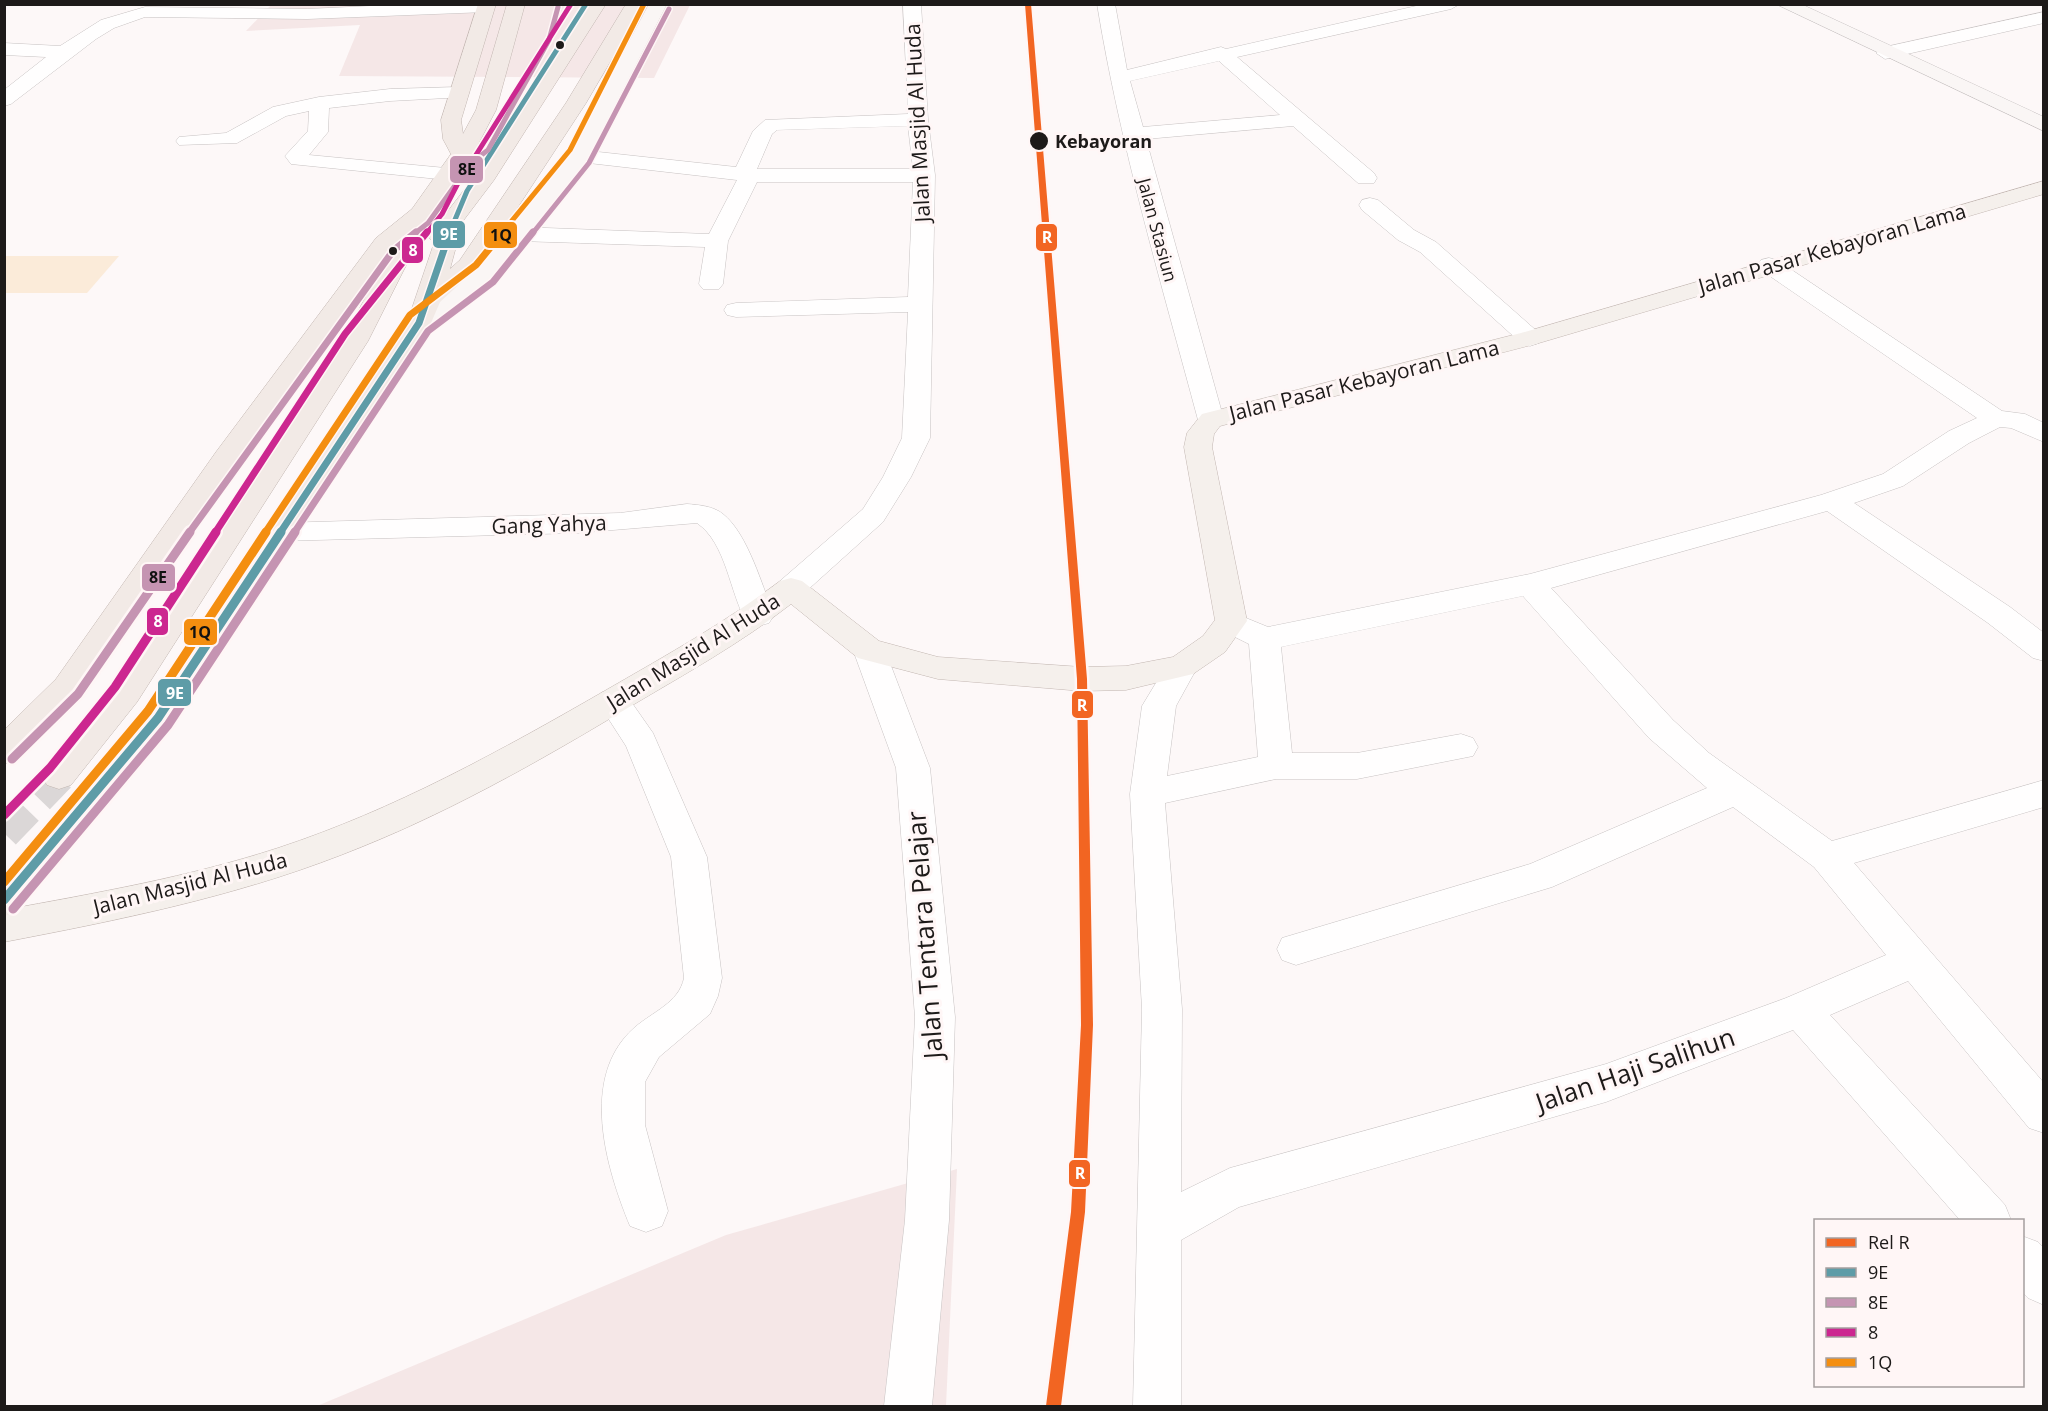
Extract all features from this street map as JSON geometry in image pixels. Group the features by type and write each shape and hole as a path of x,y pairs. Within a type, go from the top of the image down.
{"highway":[{"path":"355,341 420,214 462,154 486,110 516,4"},
{"path":"59,776 125,694 355,341 483,180 597,4"},
{"path":"4,901 158,718 424,311 468,265 576,103 635,4"},
{"path":"462,154 453,139 451,120 487,6"},
{"path":"4,752 68,687 226,458 384,243 420,214"},
{"path":"424,311 452,221"}],"main road":[{"path":"424,311 484,273 519,234 580,156 658,4"},
{"path":"1785,4 1885,53 2043,125"},
{"name":"Jalan Pasar Kebayoran Lama","path":"1231,621 1198,447 1201,433 1210,420 1530,338 1769,265 2043,187"},
{"path":"791,588 869,650 938,669 1055,675 1082,680 1126,678 1182,666 1214,644 1231,621"},
{"name":"Jalan Masjid Al Huda","path":"4,926 184,889 283,861 436,800 613,701 758,615 791,588"}],"street":[{"name":"Jalan Masjid Al Huda","path":"791,588 873,515 897,477 916,438 924,175 918,120 912,4"},
{"name":"Jalan Stasiun","path":"1106,4 1119,78 1210,420"},
{"path":"1119,78 1221,53 1451,4"},
{"path":"4,100 66,52 116,19 145,12 307,14 487,6"},
{"path":"1885,53 2043,17"},
{"path":"4,49 66,52"},
{"path":"1221,53 1366,178"},
{"path":"186,141 230,139 280,111 319,103 390,94 459,93"},
{"path":"319,103 318,132 296,156 298,160 448,174"},
{"path":"1135,134 1300,119"},
{"path":"711,284 717,241 747,174 763,131 772,124 918,120"},
{"path":"580,156 747,174 924,175"},
{"path":"1370,205 1410,234 1416,243 1428,247 1530,338"},
{"path":"519,234 717,241"},
{"path":"1769,265 1996,418 2016,420 2043,434"},
{"path":"736,310 919,304"},
{"path":"1231,621 1264,639 1530,584 1831,501 1893,480 1959,437 1996,418"},
{"path":"1831,501 1999,615 2043,650"},
{"name":"Gang Yahya","path":"279,532 622,522 690,514 706,516 714,521 731,547 758,615"},
{"path":"1530,584 1661,729 1697,762 1827,857 2043,1114"},
{"path":"1264,639 1276,766"},
{"name":"Jalan Tentara Pelajar","path":"869,650 913,768 935,1017 927,1220 908,1407"},
{"path":"1157,1407 1162,1009 1147,794 1159,706 1182,666"},
{"path":"613,701 645,750 689,858 703,978 700,998 693,1007 644,1045 633,1060 621,1098 624,1132 646,1211"},
{"path":"1147,794 1276,766 1357,766 1461,747"},
{"path":"1296,949 1539,876 1737,790"},
{"path":"1827,857 2043,794"},
{"name":"Jalan Haji Salihun","path":"1161,1227 1230,1189 1606,1083 1800,1011 1914,960"},
{"path":"1800,1011 1987,1219"},
{"path":"2024,1260 2043,1282"}],"shaded area":[{"path":"271,5 690,5 654,78 339,76 360,25 246,31"},
{"path":"5,256 119,256 87,293 5,293"},
{"path":"957,1169 946,1406 317,1406 726,1235"}],"tunnel":[{"path":"4,833 59,776"}],"rail line":[{"name":"R","path":"1028,4 1082,679 1087,1025 1078,1212 1054,1406"}],"transit line":[{"name":"8","path":"4,815 50,768 115,687 345,334 442,214 457,185 571,4"},
{"name":"9E","path":"4,900 158,718 419,323 453,223 467,191 586,4"},
{"name":"1Q","path":"4,882 148,711 410,315 476,265 570,150 644,4"},
{"name":"8E","path":"12,759 78,694 236,465 393,251 428,223 471,163 488,150 549,40 558,7"},
{"name":"8E","path":"13,909 168,725 428,331 493,282 589,163 669,9"}],"place":[{"name":"Kebayoran","path":"1039,141"}]}
